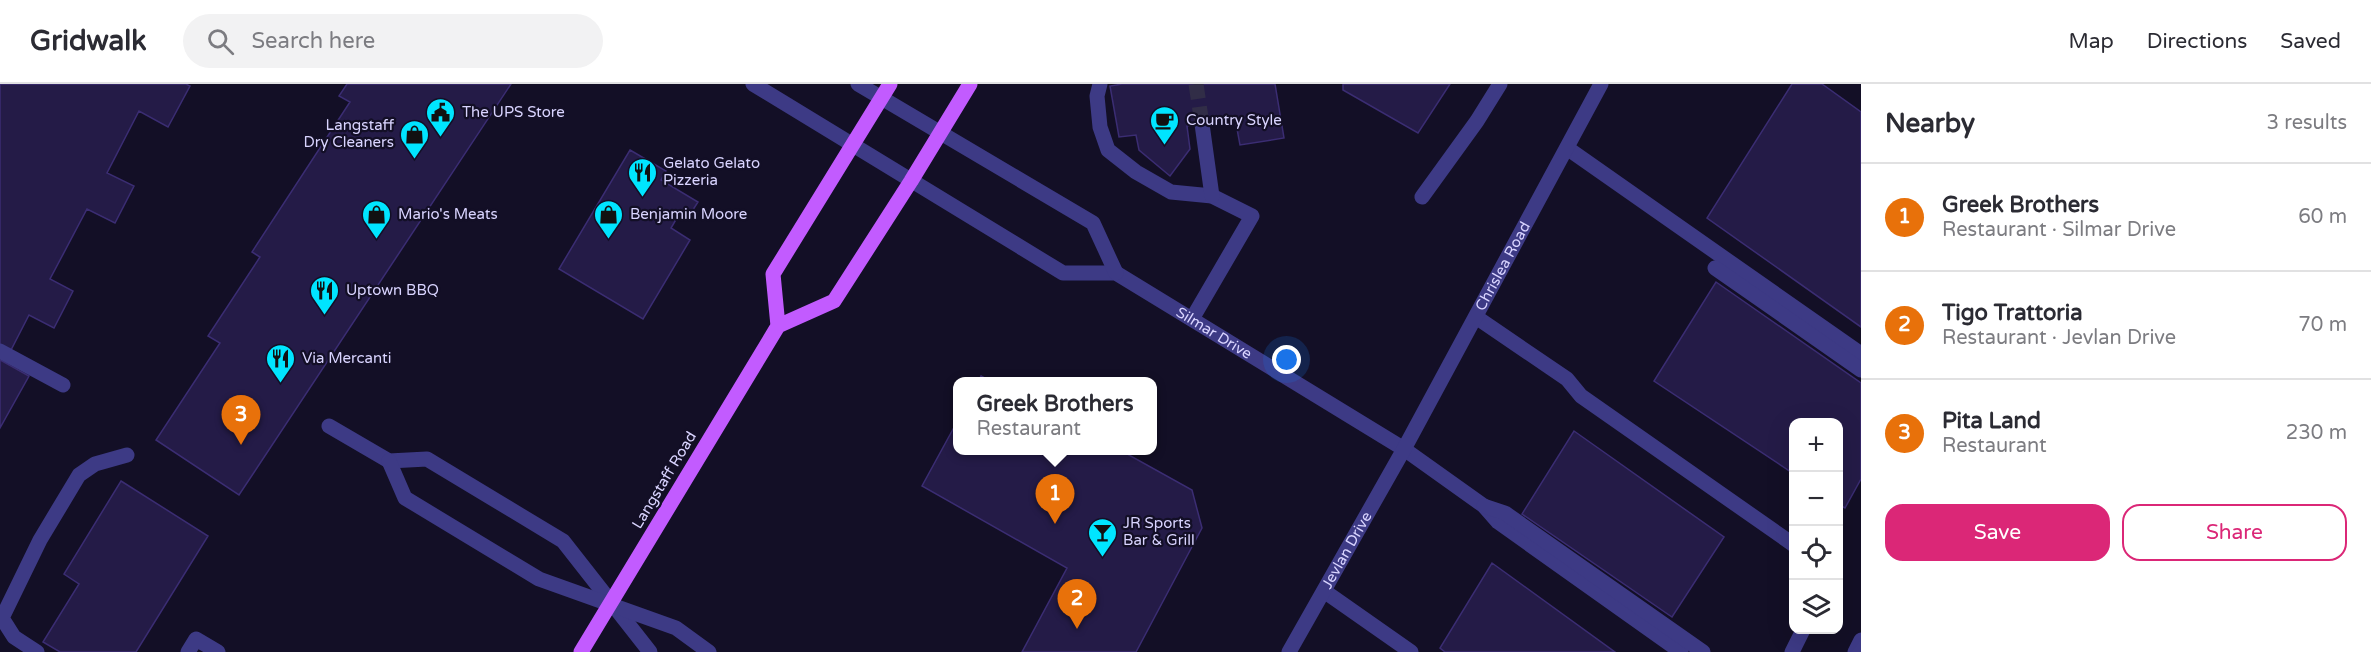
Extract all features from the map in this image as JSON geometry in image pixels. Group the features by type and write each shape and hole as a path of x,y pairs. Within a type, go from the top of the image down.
{"main road":[{"path":"890,84 773,274 778,326 834,301 970,84"},
{"name":"Langstaff Road","path":"581,652 778,326"}],"street":[{"path":"753,84 1064,273 1116,273 1093,223 858,84"},
{"path":"1100,84 1097,96 1100,127 1107,150 1136,172 1171,192 1212,196 1252,216 1192,319"},
{"path":"1422,196 1477,121 1500,84"},
{"name":"Chrislea Road","path":"1404,449 1602,84"},
{"path":"1202,124 1212,196"},
{"path":"1567,148 1861,354"},
{"path":"1715,268 1861,370"},
{"name":"Silmar Drive","path":"1116,273 1404,449 1484,506"},
{"path":"1476,317 1567,379 1581,396 1789,542"},
{"path":"0,351 63,385"},
{"path":"329,426 389,461 427,459 563,541 650,652"},
{"name":"Jevlan Drive","path":"1289,652 1404,449"},
{"path":"37,652 14,637 2,618 40,540 79,475 95,464 128,455"},
{"path":"389,461 405,498 539,579 676,628 709,652"},
{"path":"1484,506 1498,522 1681,652"},
{"path":"1484,506 1505,513 1703,652"},
{"path":"1324,591 1411,652"},
{"path":"1792,652 1801,634"},
{"path":"188,652 196,639 218,652"},
{"path":"1855,652 1861,640"}],"building":[{"path":"0,84 186,84 190,86 168,127 139,111 107,173 134,186 115,223 87,209 50,279 73,291 54,328 29,315 11,350 0,345"},
{"path":"347,84 511,84 239,495 156,440 220,343 208,336 260,257 252,252 350,102 339,96"},
{"path":"1122,84 1275,84 1284,138 1240,145 1235,118 1187,126 1190,149 1170,176 1139,150 1136,135 1119,137 1110,86"},
{"path":"1343,84 1450,84 1418,133 1343,90"},
{"path":"1792,84 1822,84 1861,112 1861,327 1707,218"},
{"path":"630,150 666,171 661,180 698,202 689,216 681,211 671,228 690,240 643,319 559,269"},
{"path":"1716,282 1861,383 1861,479 1845,508 1843,507 1843,418 1789,418 1789,471 1654,381"},
{"path":"0,360 29,376 0,428"},
{"path":"953,429 953,455 1129,455 1192,490 1202,528 1136,652 1022,652 1067,568 922,486"},
{"path":"1574,431 1724,537 1672,617 1522,514"},
{"path":"121,481 208,536 136,652 60,652 43,642 79,584 64,574"},
{"path":"1492,563 1615,652 1445,652 1440,648"}],"tunnel":[{"path":"1196,84 1202,124"}],"place":[{"name":"The UPS Store","path":"441,138"},
{"name":"Country Style","path":"1165,146"},
{"name":"Langstaff Dry Cleaners","path":"415,160"},
{"name":"Gelato Gelato Pizzeria","path":"642,198"},
{"name":"Mario's Meats","path":"377,240"},
{"name":"Benjamin Moore","path":"609,240"},
{"name":"Uptown BBQ","path":"325,316"},
{"name":"Via Mercanti","path":"281,384"},
{"name":"Pita Land","path":"241,445"},
{"name":"Greek Brothers","path":"1055,524"},
{"name":"JR Sports Bar & Grill","path":"1102,558"},
{"name":"Tigo Trattoria","path":"1077,629"}]}
